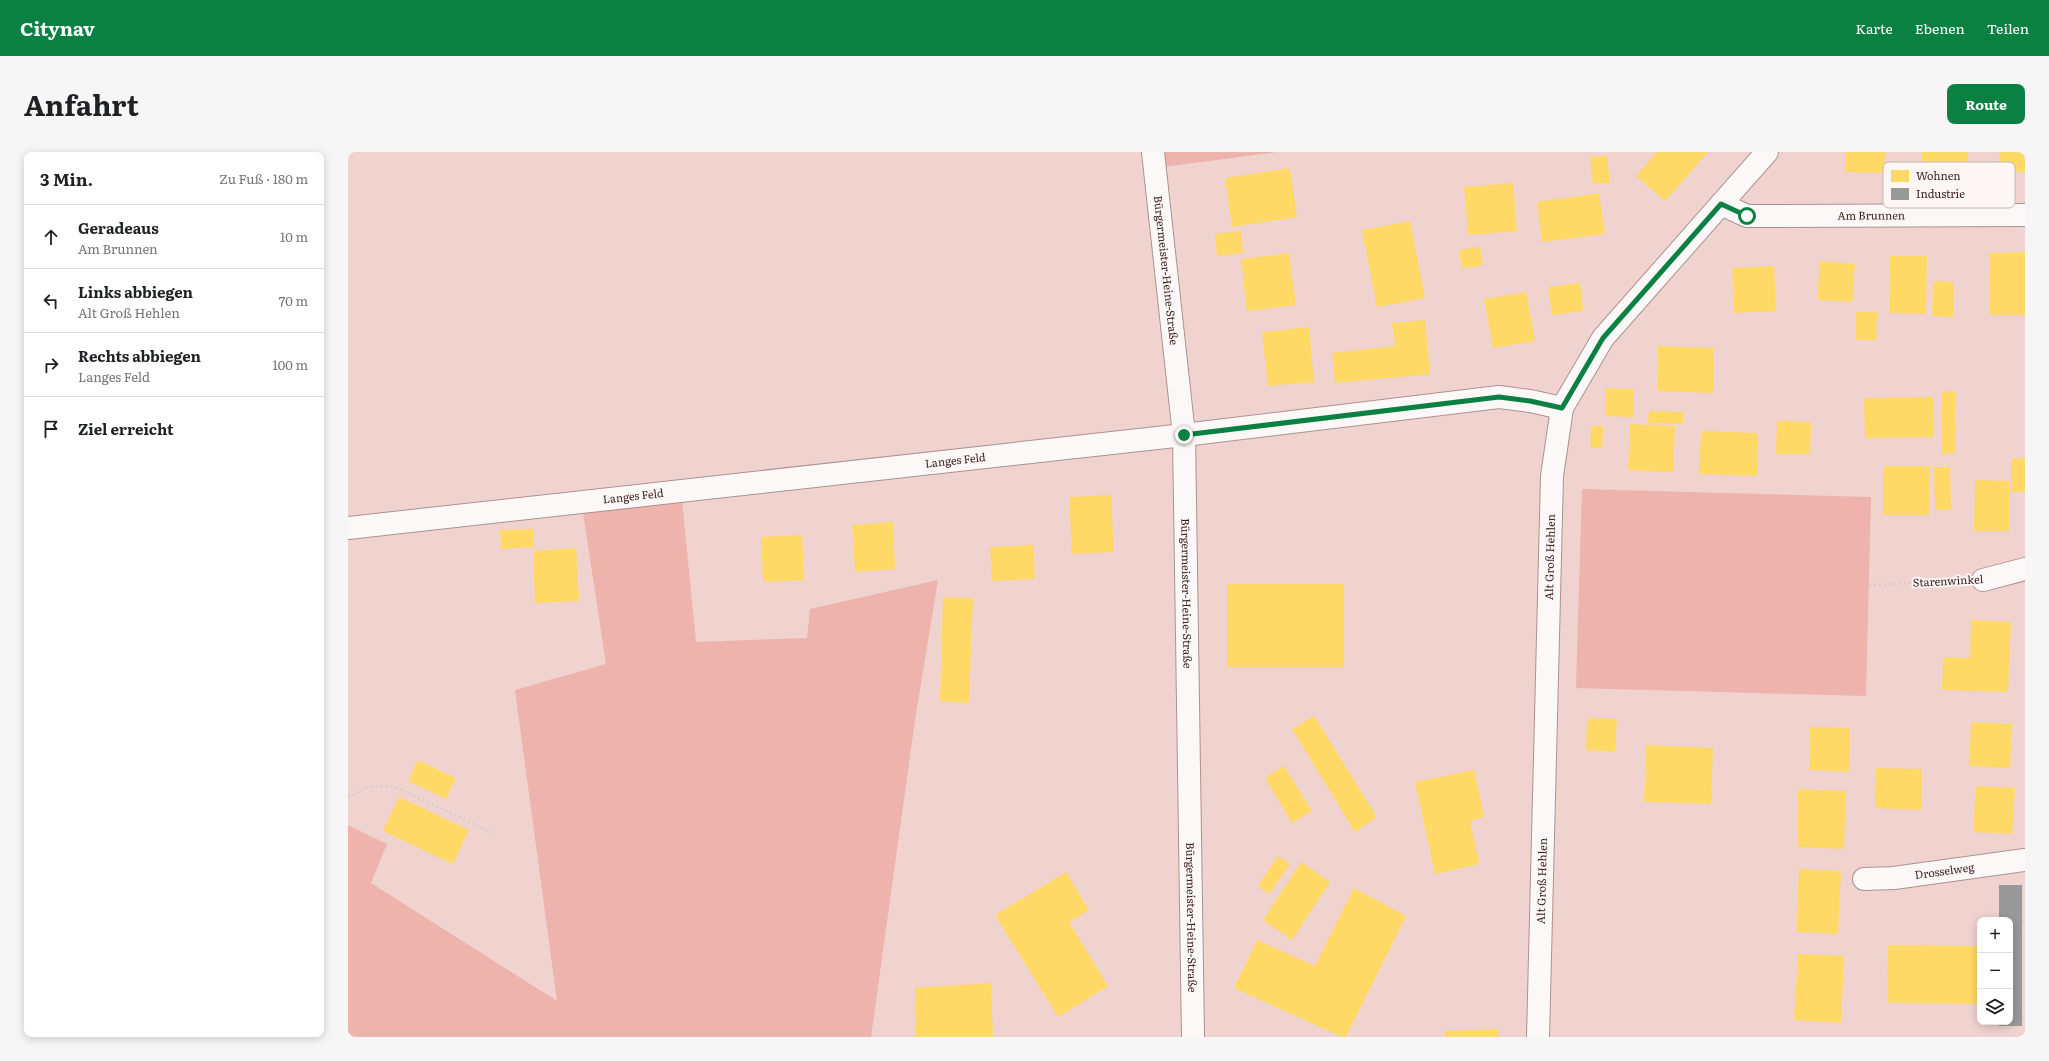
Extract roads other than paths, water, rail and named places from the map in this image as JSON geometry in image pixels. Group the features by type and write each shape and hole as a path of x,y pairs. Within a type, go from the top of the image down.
{"street":[{"name":"Bürgermeister-Heine-Straße","path":"1153,152 1184,435 1193,1037"},
{"name":"Alt Groß Hehlen","path":"1538,1037 1552,476 1562,408 1603,338 1767,152"},
{"name":"Am Brunnen","path":"1721,204 1747,216 2025,215"},
{"name":"Langes Feld","path":"348,528 1184,435 1499,397 1530,401 1562,408"},
{"name":"Starenwinkel","path":"1983,580 2025,569"},
{"name":"Drosselweg","path":"1864,879 1894,878 2025,860"}]}
